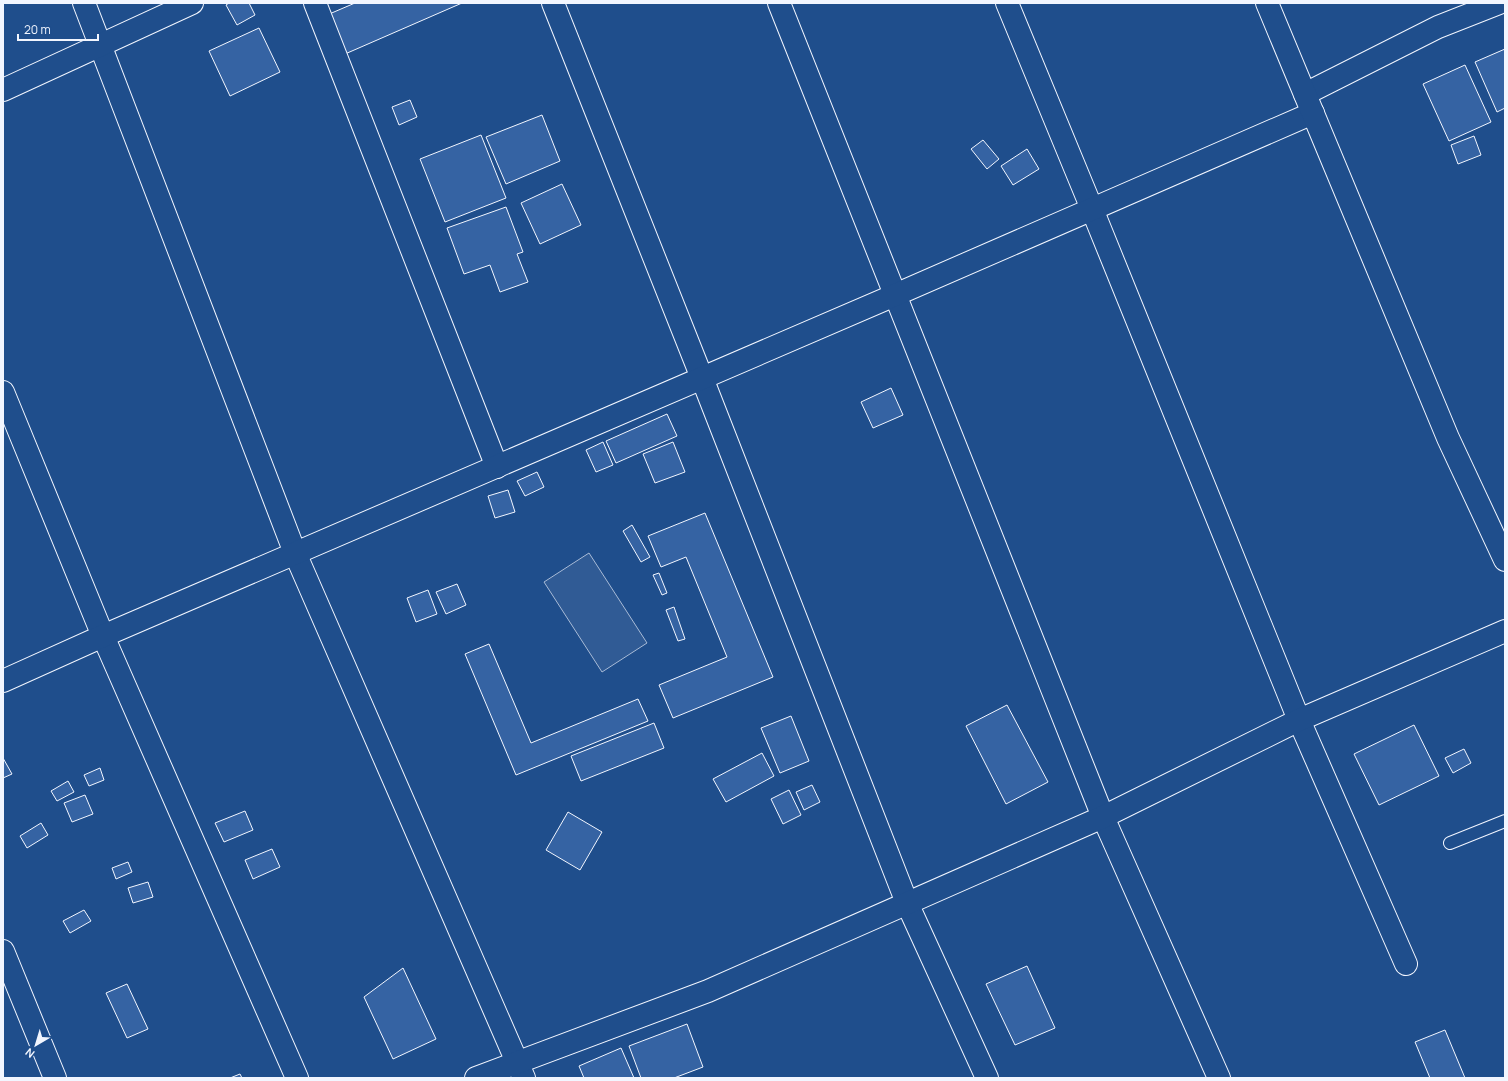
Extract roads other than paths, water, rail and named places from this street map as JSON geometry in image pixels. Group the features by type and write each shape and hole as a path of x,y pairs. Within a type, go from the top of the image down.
{"main road":[{"path":"84,3 295,553 521,1070"},
{"path":"3,90 192,3"},
{"path":"314,3 497,467"},
{"path":"553,3 702,378 907,903 987,1078"},
{"path":"779,3 1103,817 1219,1078"},
{"path":"1006,3 1092,209 1299,720 1406,964"},
{"path":"1267,3 1448,438 1505,560"},
{"path":"1305,94 1438,27 1499,3"},
{"path":"3,681 103,636 1313,114"},
{"path":"3,392 103,636 297,1078"},
{"path":"476,1078 521,1070 708,991 1103,817 1299,720 1505,631"},
{"path":"3,951 55,1078"}],"lane":[{"path":"1450,843 1505,821"}]}
